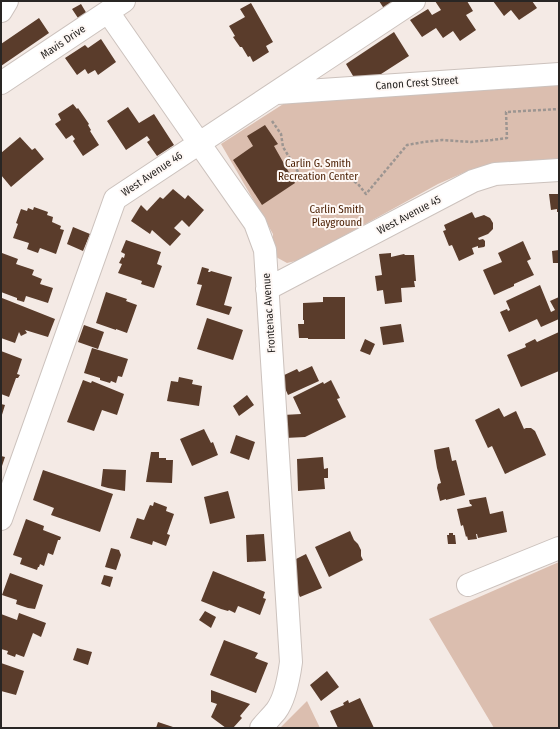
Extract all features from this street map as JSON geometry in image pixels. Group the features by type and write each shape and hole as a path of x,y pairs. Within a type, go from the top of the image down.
{"street":[{"path":"1,11 7,1"},
{"name":"West Avenue 46","path":"1,519 115,199 414,1"},
{"name":"Mavis Drive","path":"1,83 116,6"},
{"name":"Frontenac Avenue","path":"116,6 199,143 255,222 265,250 291,662 290,676 277,710 261,728"},
{"name":"Canon Crest Street","path":"267,98 559,74"},
{"name":"West Avenue 45","path":"267,289 474,181 495,174 559,170"},
{"path":"468,585 559,548"}],"path":[{"path":"267,98 281,134 282,147 303,180 323,177 349,178 358,184 366,194 407,145 442,140 471,142 507,138 506,112 559,109"}],"green space":[{"name":"Carlin G. Smith Recreation Center","path":"559,80 559,160 490,165 463,173 438,184 300,260 287,263 276,257 273,246 273,234 221,144 288,101"},
{"path":"559,562 559,728 494,728 429,619"},
{"path":"307,701 320,728 280,728"}],"building":[{"path":"379,1 398,1 385,10"},
{"path":"435,1 467,1 473,11 466,15 476,30 460,41 453,31 443,38 436,28 422,37 410,20 428,9 432,15 441,10"},
{"path":"493,1 532,1 537,8 519,20 511,10 504,16"},
{"path":"251,3 273,42 266,46 269,52 253,62 250,56 248,57 233,37 235,36 229,26 245,17 240,9"},
{"path":"81,4 90,19 82,24 72,9"},
{"path":"39,18 49,33 1,66 1,44"},
{"path":"394,32 409,56 378,76 356,81 346,64"},
{"path":"101,39 116,62 98,75 95,70 88,74 85,69 77,75 65,58 85,45 88,48"},
{"path":"73,104 77,109 78,108 89,124 90,131 99,145 83,156 73,141 75,139 72,135 66,139 55,124 61,120 58,114"},
{"path":"128,107 139,123 154,114 174,145 157,156 147,142 150,140 147,136 126,150 107,121"},
{"path":"265,125 278,144 274,146 295,183 262,205 233,160 253,146 247,136"},
{"path":"20,137 32,150 35,148 44,159 11,187 1,175 1,153"},
{"path":"173,189 185,199 188,195 204,210 189,227 182,220 174,228 181,234 170,246 152,230 150,234 131,221 141,205 147,211 160,197 163,199"},
{"path":"549,194 559,194 559,212 557,212 557,209 551,210"},
{"path":"34,207 48,212 47,215 53,217 52,222 61,226 60,229 64,230 56,254 40,248 38,253 27,249 29,243 13,238 21,209 27,211 28,208 33,210"},
{"path":"472,212 475,218 484,215 490,218 493,223 493,229 488,234 478,238 479,240 483,239 485,241 484,247 478,248 478,246 472,248 474,254 459,261 452,245 449,246 443,231 446,230 444,225"},
{"path":"73,227 90,234 83,251 67,244"},
{"path":"126,240 161,252 157,264 162,266 154,288 141,284 142,281 118,273 122,264 119,263 122,257 124,258 125,254 121,252"},
{"path":"523,241 531,259 527,261 534,275 494,295 483,270 502,262 498,253"},
{"path":"559,250 559,263 553,263 552,251"},
{"path":"2,253 18,259 16,264 34,270 32,275 42,279 40,284 53,288 48,303 26,296 24,302 1,292"},
{"path":"391,253 391,257 404,254 414,255 416,281 414,281 415,287 401,288 402,302 385,304 383,290 377,291 375,276 382,275 379,254"},
{"path":"202,267 209,269 208,272 211,271 232,277 224,305 232,307 229,315 196,305 202,285 197,284"},
{"path":"540,285 551,312 555,310 550,301 559,297 559,319 541,327 537,319 509,332 500,312 507,309 508,311 510,310 506,301"},
{"path":"106,292 127,299 126,301 137,305 127,333 96,323"},
{"path":"323,297 345,297 345,339 299,338 298,324 304,324 303,303 323,302"},
{"path":"2,298 55,319 48,337 25,330 27,333 21,336 19,332 15,343 1,338"},
{"path":"207,318 243,330 233,360 197,349"},
{"path":"401,324 404,342 383,345 380,327"},
{"path":"84,325 104,332 98,349 78,342"},
{"path":"559,332 559,371 521,387 507,355 526,347 525,344 535,339 537,342"},
{"path":"365,339 375,344 370,355 360,351"},
{"path":"92,348 128,359 122,377 118,376 116,383 100,380 100,378 84,373"},
{"path":"1,351 22,359 17,374 20,375 16,378 9,397 1,394"},
{"path":"312,366 319,381 288,395 280,377 297,369 299,372"},
{"path":"179,377 193,380 192,384 202,386 199,406 167,401 171,381 178,382"},
{"path":"83,380 91,383 92,381 124,394 117,415 102,410 94,431 67,422"},
{"path":"331,380 340,398 337,399 346,417 305,437 285,438 283,415 301,414 293,397 323,382 324,384"},
{"path":"247,395 254,405 239,416 233,406"},
{"path":"1,404 5,405 1,418"},
{"path":"499,408 504,417 516,411 524,429 531,428 535,431 546,455 505,474 492,446 488,448 475,420"},
{"path":"204,429 211,443 213,442 218,455 192,466 180,439"},
{"path":"236,435 255,442 249,460 230,453"},
{"path":"449,447 452,461 456,460 465,495 440,501 437,488 438,484 441,483 434,450"},
{"path":"151,452 159,452 159,458 173,460 172,483 146,482"},
{"path":"1,456 5,457 1,469"},
{"path":"323,457 324,469 328,468 328,478 324,478 325,489 298,491 297,459"},
{"path":"103,469 126,470 125,491 101,486"},
{"path":"43,470 113,494 100,532 51,515 54,508 33,500"},
{"path":"228,491 235,518 210,524 204,497"},
{"path":"486,497 490,514 503,511 507,532 478,538 476,534 477,539 468,540 463,525 461,526 457,509 472,506 469,500"},
{"path":"154,502 167,507 166,511 174,514 167,534 170,535 166,546 153,541 152,545 130,538 137,518 144,520 150,505 153,506"},
{"path":"26,519 44,526 43,530 61,537 60,540 58,540 53,555 48,553 44,566 40,564 37,570 20,564 22,558 13,555"},
{"path":"350,531 361,550 363,560 329,577 315,547"},
{"path":"449,533 453,533 453,535 455,535 456,544 448,544 447,535 449,535"},
{"path":"264,534 266,561 247,562 246,535"},
{"path":"111,548 119,550 121,555 116,570 105,567"},
{"path":"306,554 322,588 300,597 290,576 297,573 292,561"},
{"path":"213,571 265,592 263,598 266,599 260,615 238,606 235,613 201,601"},
{"path":"10,573 43,585 35,609 16,604 17,600 2,595"},
{"path":"104,575 113,577 110,587 101,584"},
{"path":"205,611 216,617 211,628 199,620"},
{"path":"19,613 46,623 41,637 33,633 24,657 16,654 15,657 7,654 8,651 1,649 1,614 17,620"},
{"path":"224,640 258,653 255,658 268,663 256,693 210,675"},
{"path":"77,648 92,652 88,665 73,660"},
{"path":"1,663 24,671 16,695 1,691"},
{"path":"327,671 339,687 321,701 310,685"},
{"path":"211,690 250,704 240,716 242,718 233,728 226,728 211,717 217,704 211,702"},
{"path":"360,698 374,728 338,728 330,711 344,705 343,703 348,700 349,703"},
{"path":"158,722 176,728 156,728"}],"park label":[{"name":"Carlin Smith Playground","path":"337,215"}]}
